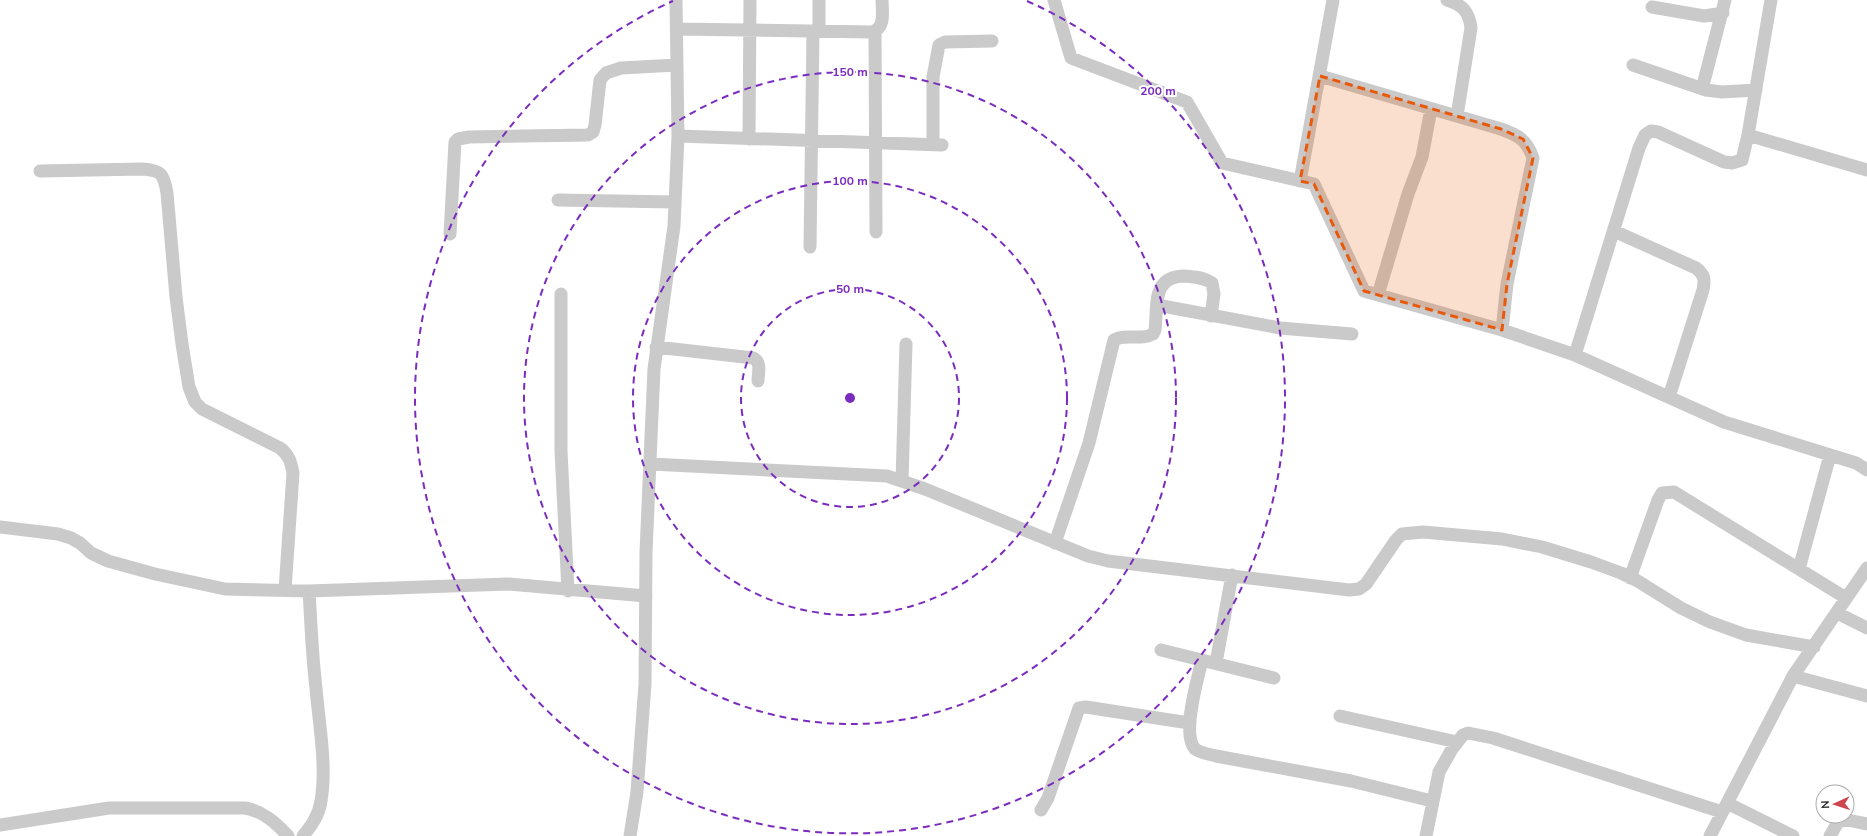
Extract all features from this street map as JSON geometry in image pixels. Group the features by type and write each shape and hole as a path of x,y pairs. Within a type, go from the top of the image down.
{"street":[{"path":"630,836 637,792 645,684 647,520 656,347 670,259 675,202 678,136 676,0"},
{"path":"749,138 750,0"},
{"path":"810,247 811,141 816,31 820,0"},
{"path":"677,29 750,29 866,33 875,31 881,26 882,0"},
{"path":"1054,0 1071,58 1187,102 1222,163 1314,184 1364,291 1502,330 1574,355 1724,422 1856,463 1867,470"},
{"path":"1300,181 1333,0"},
{"path":"1447,0 1458,3 1466,9 1470,17 1471,28 1457,116"},
{"path":"1702,89 1723,13 1725,0"},
{"path":"1574,355 1639,148 1645,135 1651,131 1669,136 1724,162 1732,163 1742,160 1748,135 1771,0"},
{"path":"1652,7 1704,16 1723,13"},
{"path":"875,31 876,232"},
{"path":"678,136 938,145 933,77 939,45 945,42 992,41"},
{"path":"450,234 456,142 458,139 469,137 588,135 593,132 595,126 600,80 606,73 621,68 677,65"},
{"path":"1633,65 1702,89 1722,92 1756,90"},
{"path":"1320,76 1516,134 1523,139 1530,148 1533,158 1508,276 1502,330"},
{"path":"1378,295 1408,194 1422,157 1431,109"},
{"path":"1748,135 1867,170"},
{"path":"40,171 142,168 157,170 162,176 167,192 176,297 182,344 189,387 195,402 206,411 280,448 289,456 293,473 285,590"},
{"path":"558,200 675,202"},
{"path":"1614,231 1696,268 1702,273 1705,280 1669,397"},
{"path":"1055,543 1089,443 1113,344 1118,338 1141,338 1153,334 1155,330 1158,292 1166,280 1183,276 1200,278 1209,281 1214,288 1211,316"},
{"path":"561,294 561,451 568,591"},
{"path":"1157,306 1280,328 1352,334"},
{"path":"902,481 906,344"},
{"path":"656,347 757,359 758,381"},
{"path":"1799,569 1830,455"},
{"path":"651,464 875,474 902,481 1088,556 1108,560 1357,590 1364,586 1374,575 1396,540 1402,534 1423,532 1502,539 1542,546 1591,562 1630,578 1681,608 1710,622 1746,635 1814,647"},
{"path":"1630,578 1658,500 1662,493 1674,492 1846,598"},
{"path":"0,527 58,534 71,538 80,543 91,553 108,561 207,586 246,590 309,591 508,584 568,591 646,596"},
{"path":"1710,836 1793,676 1867,568"},
{"path":"1216,663 1232,575"},
{"path":"303,836 317,816 321,802 323,783 322,749 314,675 309,591"},
{"path":"1837,613 1867,628"},
{"path":"1161,650 1274,678"},
{"path":"1202,660 1189,723 1193,745 1202,753 1350,781 1432,801"},
{"path":"1793,676 1867,696"},
{"path":"1041,810 1048,798 1079,708 1086,706 1189,723"},
{"path":"1340,716 1457,742"},
{"path":"1426,836 1432,801 1440,772 1457,742 1463,735 1468,733 1493,738 1725,808 1793,836"},
{"path":"0,825 108,808 245,808 260,812 277,824 288,836"},
{"path":"1830,836 1838,822 1848,820 1867,824"}],"highlighted area":[{"path":"1320,76 1501,129 1523,139 1533,158 1507,284 1502,330 1364,291 1314,184 1300,181"}]}
